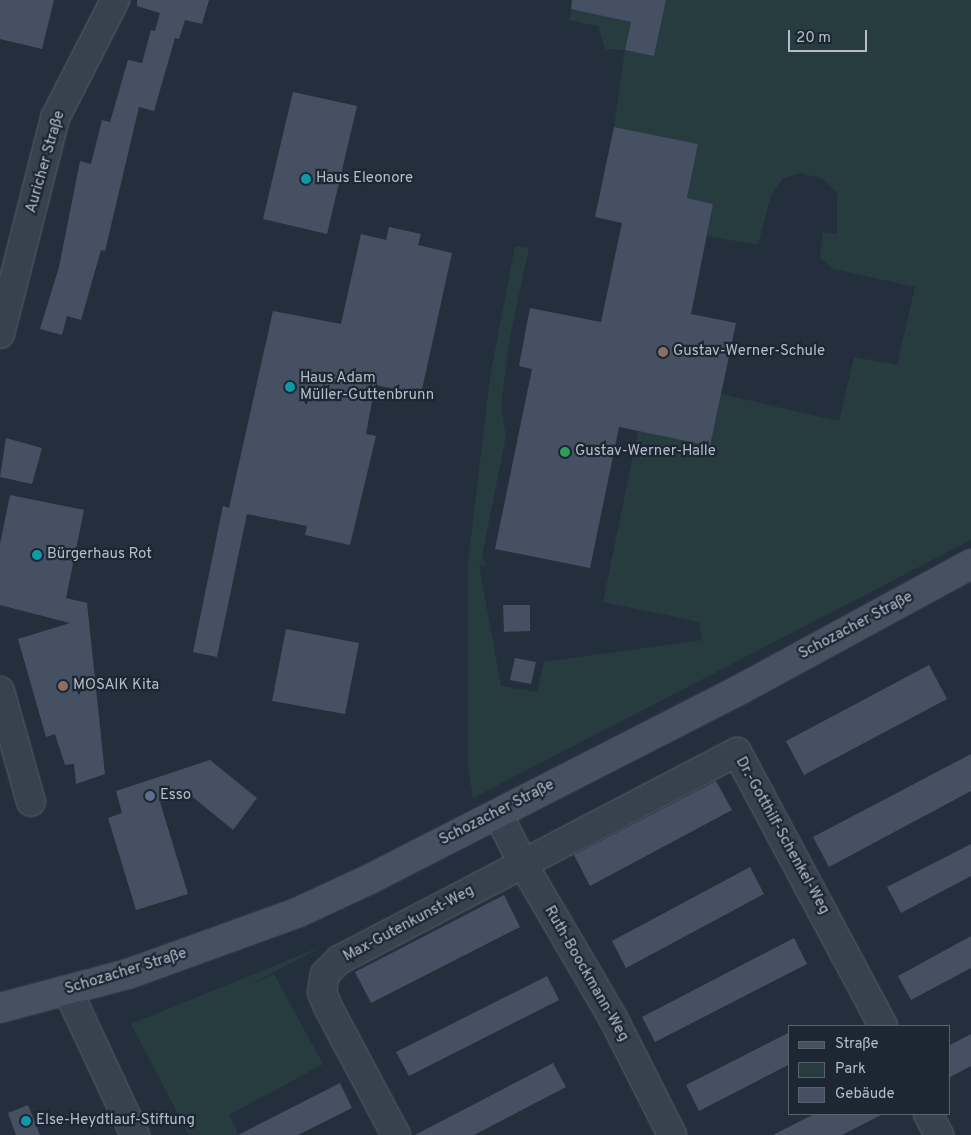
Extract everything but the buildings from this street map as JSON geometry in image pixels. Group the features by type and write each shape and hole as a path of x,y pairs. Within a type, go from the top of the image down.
{"main road":[{"name":"Schozacher Straße","path":"0,1008 128,974 299,912 498,814 741,689 971,564"}],"street":[{"name":"Auricher Straße","path":"0,334 55,118 115,0"},
{"path":"0,691 30,802"},
{"name":"Dr.-Gotthilf-Schenkel-Weg","path":"523,864 737,752 882,1025"},
{"name":"Ruth-Boockmann-Weg","path":"498,814 523,864 613,1018 672,1135"},
{"name":"Max-Gutenkunst-Weg","path":"396,1135 328,1007 322,992 325,974 339,960 523,864"},
{"path":"68,991 135,1135"},
{"path":"929,1115 939,1135"}],"green space":[{"path":"574,0 610,0 607,17 631,22 625,50 605,49 598,26 569,20"},
{"path":"666,0 971,0 971,540 473,798 468,767 468,563 490,377 515,246 529,248 509,342 501,407 506,436 482,556 486,566 479,565 501,686 537,692 544,662 702,640 699,622 603,602 638,431 710,446 721,394 839,421 854,357 897,365 915,287 833,269 820,258 823,232 837,234 837,193 823,179 801,173 783,178 771,195 758,245 707,236 713,204 687,199 698,144 614,127 625,50 654,56"},
{"path":"323,946 250,985 274,974 323,1064 229,1115 239,1135 189,1135 131,1024"}],"place":[{"name":"Haus Eleonore","path":"306,179"},
{"name":"Gustav-Werner-Schule","path":"663,352"},
{"name":"Haus Adam Müller-Guttenbrunn","path":"290,387"},
{"name":"Gustav-Werner-Halle","path":"565,452"},
{"name":"Bürgerhaus Rot","path":"37,555"},
{"name":"MOSAIK Kita","path":"63,686"},
{"name":"Esso","path":"150,796"},
{"name":"Else-Heydtlauf-Stiftung","path":"26,1121"}]}
